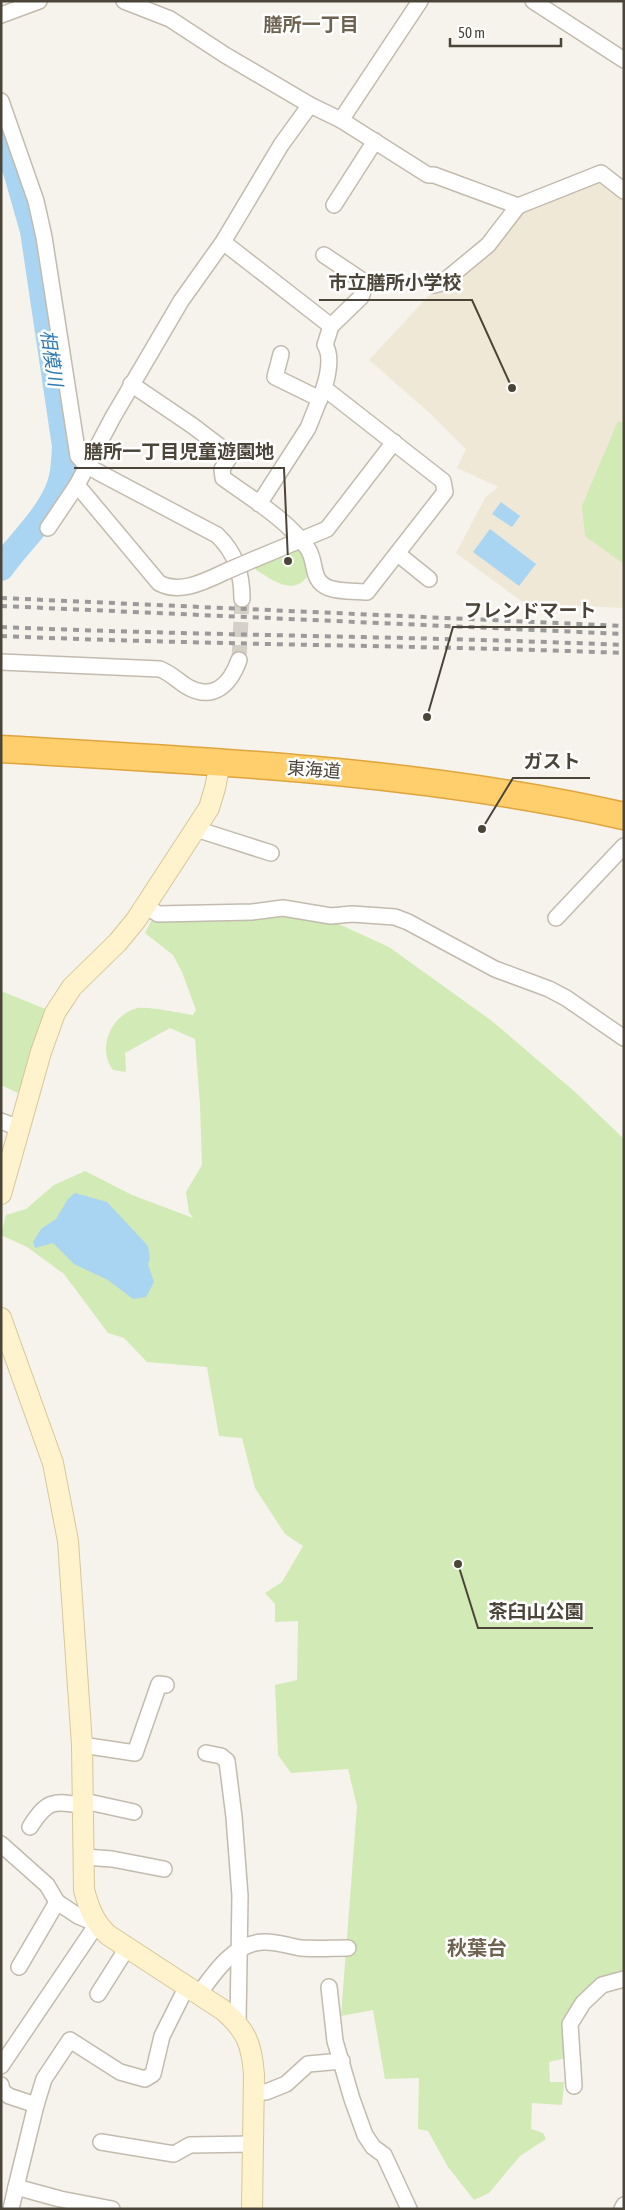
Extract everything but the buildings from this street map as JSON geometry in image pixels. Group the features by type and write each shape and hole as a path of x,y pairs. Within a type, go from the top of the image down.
{"highway":[{"name":"東海道","path":"1,749 220,763 414,779 504,793 624,816"}],"street":[{"path":"124,1 170,19 225,55 310,105 341,120 428,175 434,175 518,206"},
{"path":"341,120 420,1"},
{"path":"533,1 624,60"},
{"path":"1,15 32,2"},
{"path":"1,101 36,201 44,237 78,456 86,465 217,535 228,545 234,558 242,579 242,599"},
{"path":"48,528 77,485 131,384 181,301 223,242 281,146 310,105"},
{"path":"334,204 375,141"},
{"path":"434,285 442,282 488,245 518,206 601,173 624,191"},
{"path":"223,242 331,326"},
{"path":"259,504 308,428 328,376 328,349 326,345 331,326 361,297 366,283 324,255"},
{"path":"131,384 193,426 231,455 222,469 223,478 259,504 300,540 310,551 314,574 328,588 367,592 445,492 443,481 394,442 322,393 275,377 281,354"},
{"path":"77,485 159,583 164,586 192,586 327,529 394,442"},
{"path":"398,554 429,579"},
{"path":"1,662 160,669 196,691 206,692 218,690 227,683 234,674 239,660"},
{"path":"1,1194 21,1129 41,1052 55,1013 72,987 118,942 146,906 196,829 212,799 220,763"},
{"path":"196,829 270,853"},
{"path":"556,918 624,846"},
{"path":"146,906 158,914 252,912 283,908 331,916 352,914 395,917 408,922 494,969 549,989 566,998 624,1038"},
{"path":"1,1121 21,1129"},
{"path":"1,1318 46,1444 60,1496 68,1541 82,1745 84,1890 91,1913 97,1924"},
{"path":"82,1745 135,1753 159,1684 166,1685"},
{"path":"206,1753 221,1756 227,1761 234,1817 240,1888 238,2023"},
{"path":"30,1827 48,1804 60,1801 84,1803 134,1812"},
{"path":"1,1844 47,1885 57,1902 78,1916 97,1924 127,1948 193,1990 238,2023 249,2043 253,2059 252,2209"},
{"path":"84,1857 112,1859 164,1869"},
{"path":"19,1966 57,1902"},
{"path":"1,2066 97,1924"},
{"path":"11,2209 44,2079 70,2040 120,2072 145,2079 153,2074 162,2036 193,1990 240,1949 261,1942 306,1948 348,1948"},
{"path":"98,1994 127,1948"},
{"path":"574,2086 566,2068 570,2024 583,2003 602,1985 624,1979"},
{"path":"329,1987 335,2041 352,2099 365,2135 373,2147 384,2154 409,2209"},
{"path":"253,2092 266,2092 286,2084 308,2064 342,2061"},
{"path":"1,2085 2,2091 9,2096 36,2105"},
{"path":"101,2142 174,2154 190,2145 252,2144"},
{"path":"16,2187 60,2199 112,2209"},
{"path":"622,2209 624,2205"}],"shaded area":[{"path":"592,180 604,181 624,197 624,608 524,603 456,553 485,498 498,487 457,468 466,449 432,415 369,360 435,289 521,212"}],"green space":[{"path":"618,421 624,423 624,564 585,536 582,506"},
{"path":"296,549 304,553 307,577 301,583 289,586 282,584 256,570 256,568"},
{"path":"282,912 330,920 389,947 492,1021 574,1091 624,1139 624,1974 603,1979 581,1992 565,2024 566,2058 549,2062 550,2082 564,2082 562,2105 532,2103 531,2129 543,2133 546,2139 520,2156 489,2193 474,2200 448,2167 428,2131 418,2129 419,2078 385,2079 373,2010 341,2016 357,1806 348,1769 291,1773 278,1755 275,1685 297,1680 298,1621 275,1622 275,1604 265,1593 282,1582 303,1546 285,1534 255,1488 242,1438 219,1436 207,1367 147,1362 124,1338 108,1333 64,1274 27,1247 1,1235 6,1215 26,1209 54,1185 85,1171 132,1195 193,1218 189,1212 186,1192 202,1165 195,1039 170,1028 125,1053 126,1072 113,1070 108,1061 106,1051 109,1033 121,1017 129,1011 138,1008 193,1015 196,1010 182,972 173,955 145,933 151,921 236,919"},
{"path":"1,991 48,1010 20,1094 1,1085"}],"water":[{"path":"501,502 520,516 512,527 492,514"},
{"path":"490,529 536,564 519,586 473,552"},
{"path":"75,1193 107,1202 148,1246 150,1259 148,1264 154,1282 146,1297 133,1299 108,1280 74,1264 53,1243 35,1248 33,1242 41,1229 56,1219 68,1199"}],"waterway":[{"name":"相模川","path":"1,134 16,171 33,231 65,446 61,481 52,503 1,568"}],"tunnel":[{"path":"239,660 242,599"}],"railway":[{"path":"1,598 624,626"},
{"path":"1,606 624,634"},
{"path":"1,627 624,645"},
{"path":"1,636 624,653"}],"place":[{"name":"市立膳所小学校","path":"512,388"},
{"name":"膳所一丁目児童遊園地","path":"288,561"},
{"name":"フレンドマート","path":"427,717"},
{"name":"ガスト","path":"482,829"},
{"name":"茶臼山公園","path":"458,1564"}],"district":[{"name":"膳所一丁目","path":"311,24"},
{"name":"秋葉台","path":"477,1948"}]}
